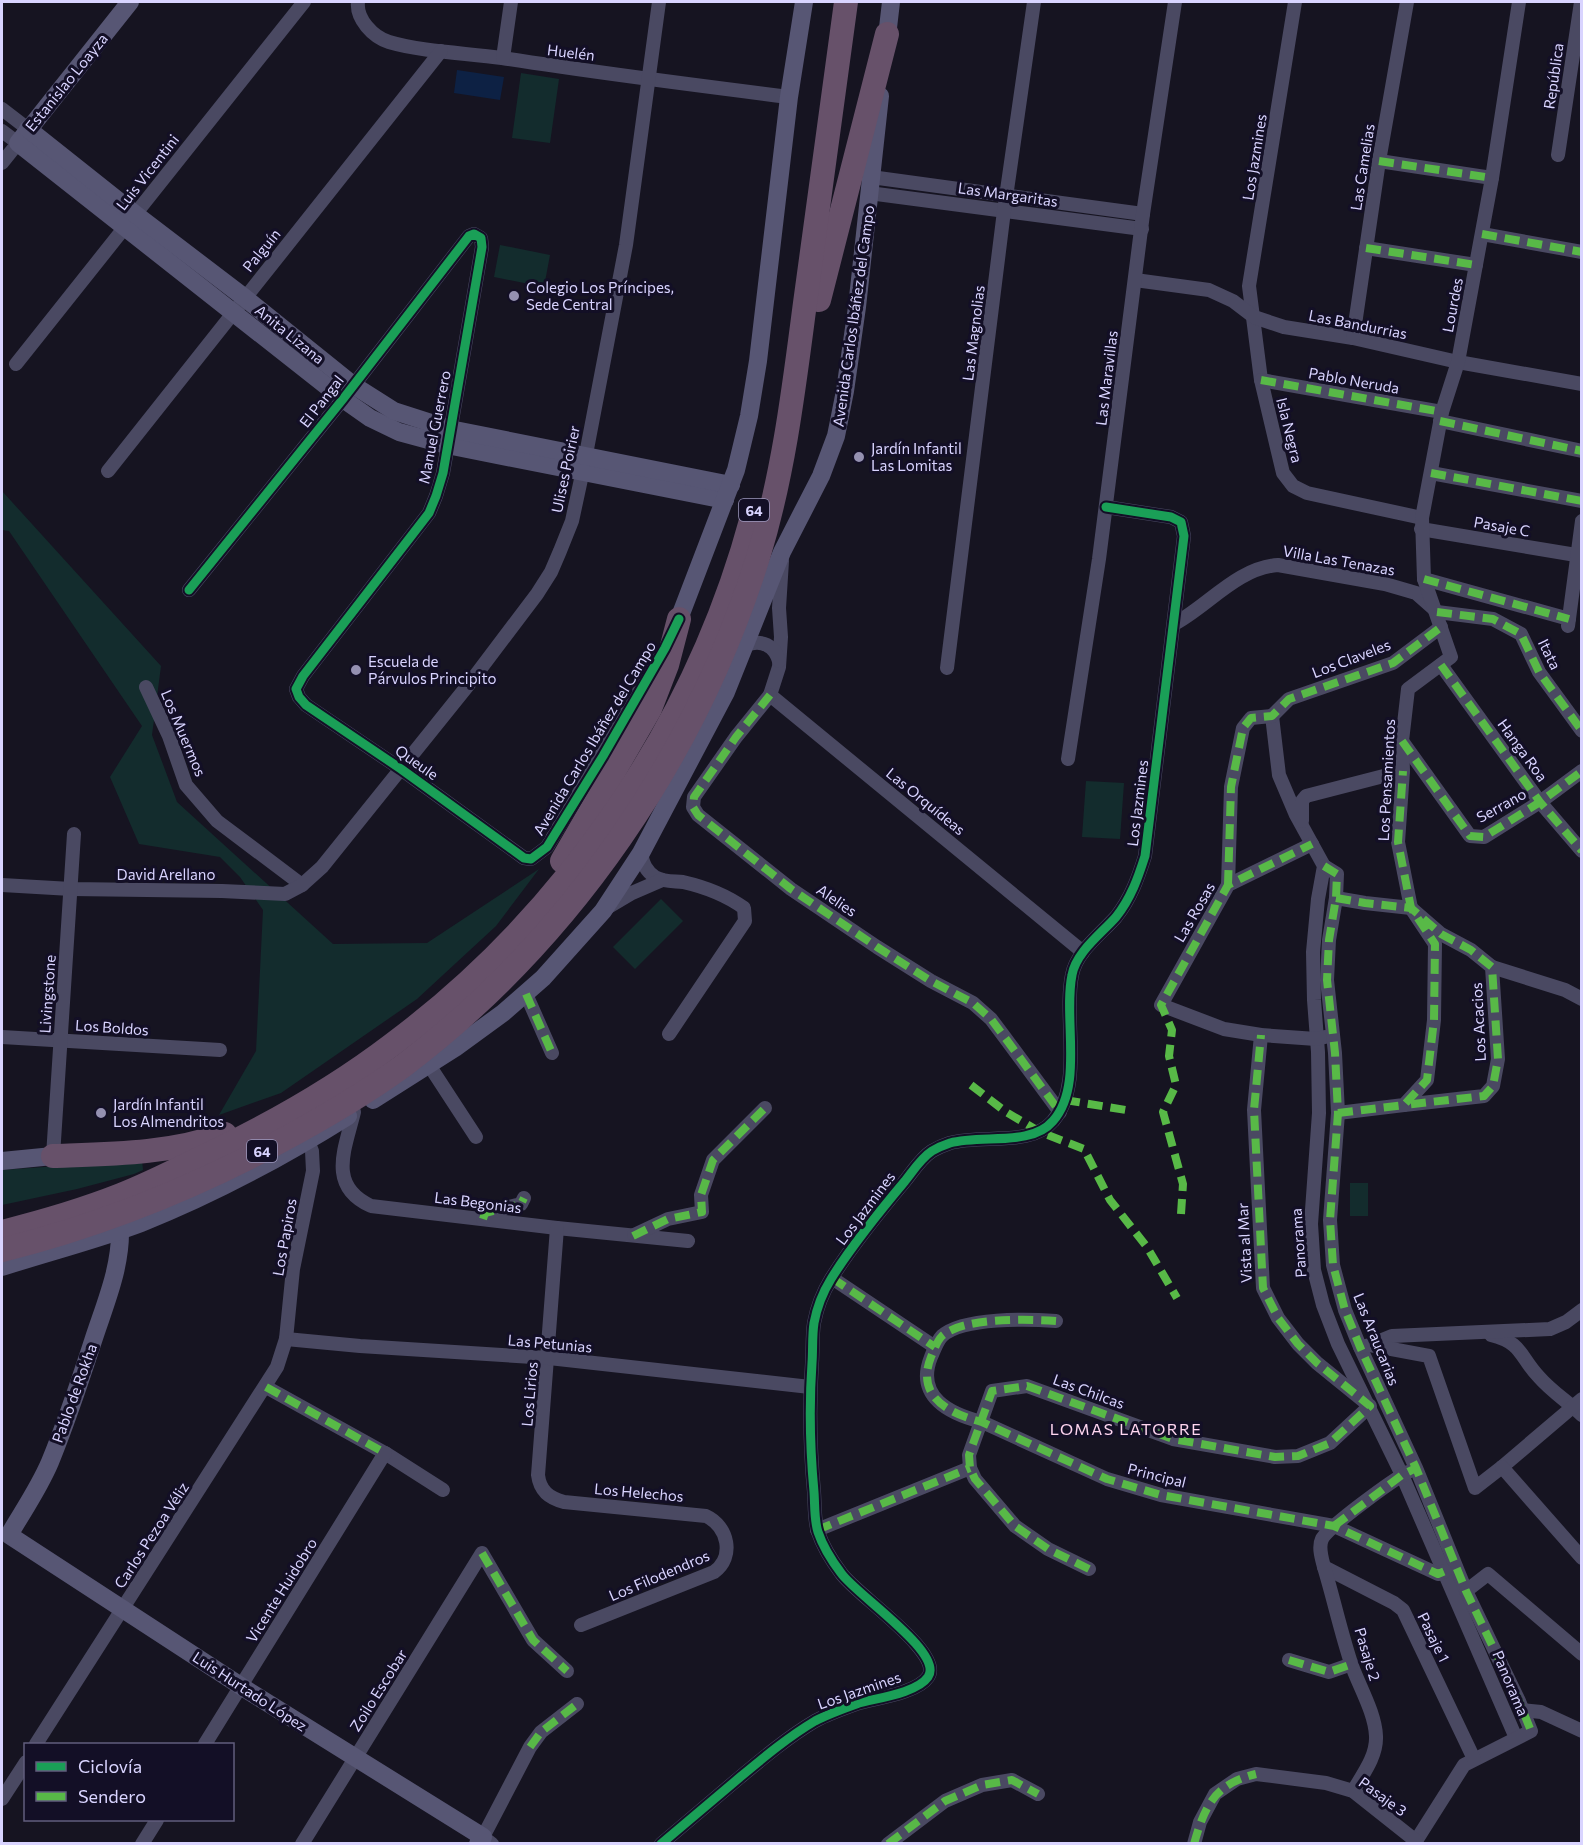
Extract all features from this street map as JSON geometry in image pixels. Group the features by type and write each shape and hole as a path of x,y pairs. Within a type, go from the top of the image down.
{"highway":[{"name":"64","path":"2,1232 105,1201 145,1185 238,1140 310,1100 395,1043 462,987 501,950 584,855 628,793 661,740 687,690 727,598 755,505 775,410 831,2"},
{"name":"64","path":"2,1250 76,1230 188,1187 290,1136 345,1104 403,1065 441,1035 490,990 543,935 603,861 647,798 692,721 732,632 759,553 780,471 790,416 846,2"},
{"path":"790,416 887,34"},
{"path":"501,950 566,855 639,729 661,682 679,619"},
{"path":"53,1156 145,1151 202,1141 310,1100"}],"main road":[{"name":"Estanislao Loayza","path":"23,136 130,2"},
{"name":"Avenida Carlos Ibáñez del Campo","path":"679,619 728,492 749,416 758,361 789,97 804,2"},
{"name":"Avenida Carlos Ibáñez del Campo","path":"2,1267 120,1229 230,1185 308,1141 479,1031 526,994 559,961 603,910 641,853 721,701 746,645 782,552 821,476 836,436 857,308 891,2"},
{"name":"Anita Lizana","path":"23,136 348,392 370,418 399,432 449,437 728,492"},
{"path":"2,1161 53,1156"},
{"name":"Pablo de Rokha","path":"4,1537 34,1493 49,1463 85,1367 116,1272 121,1249 120,1229"},
{"name":"Luis Hurtado López","path":"4,1537 123,1609 484,1841"}],"street":[{"name":"Luis Vicentini","path":"16,364 304,2"},
{"path":"503,58 511,2"},
{"name":"Ulises Poirier","path":"322,867 537,594 551,572 572,521 626,245 659,2"},
{"name":"Las Magnolias","path":"947,668 1004,211 1034,2"},
{"name":"Las Maravillas","path":"1068,759 1106,507 1143,214 1175,2"},
{"name":"Los Jazmines","path":"1254,317 1249,286 1294,2"},
{"name":"Las Camelias","path":"1353,338 1379,161 1407,2"},
{"name":"Lourdes","path":"1437,612 1424,579 1422,523 1441,417 1458,362 1482,234 1519,2"},
{"name":"República","path":"1558,154 1581,2"},
{"name":"Huelén","path":"357,7 367,28 388,42 789,97"},
{"name":"Palguín","path":"108,471 441,51"},
{"name":"Anita Lizana","path":"2,109 23,136"},
{"name":"Anita Lizana","path":"2,131 23,136"},
{"name":"Estanislao Loayza","path":"2,163 23,136"},
{"path":"1379,161 1492,178"},
{"name":"Las Margaritas","path":"870,185 1006,196 1143,214"},
{"name":"Las Margaritas","path":"870,185 1004,211 1142,229"},
{"path":"1482,234 1581,252"},
{"name":"El Pangal","path":"189,590 348,392 469,236 478,235"},
{"name":"Manuel Guerrero","path":"296,689 303,676 429,513 436,496 443,473 482,247 481,238 478,235"},
{"path":"1366,248 1476,265"},
{"name":"Las Bandurrias","path":"1135,280 1209,290 1233,301 1254,317 1284,327 1353,338 1458,362 1581,384"},
{"name":"Isla Negra","path":"1254,317 1261,380 1283,473 1293,486 1307,493 1422,523"},
{"name":"Pablo Neruda","path":"1261,380 1441,417 1581,451"},
{"path":"1431,473 1581,501"},
{"name":"Los Jazmines","path":"661,1844 783,1742 816,1721 857,1704 916,1687 931,1672 930,1663 919,1647 844,1578 817,1530 811,1459 810,1387 814,1323 820,1300 832,1278 887,1202 930,1152 949,1143 966,1139 1016,1137 1040,1132 1060,1112 1069,1083 1069,992 1072,971 1083,952 1117,916 1129,898 1138,880 1145,856 1184,536 1181,522 1172,517 1106,507"},
{"path":"1424,579 1569,623 1581,521"},
{"name":"Pasaje C","path":"1422,523 1576,555"},
{"path":"770,694 779,667 782,552"},
{"name":"Villa Las Tenazas","path":"1174,624 1194,613 1247,574 1262,566 1278,565 1385,584 1416,593 1437,612"},
{"path":"1437,612 1451,657 1441,666"},
{"name":"Itata","path":"1437,612 1493,619 1521,634 1539,672 1581,730"},
{"name":"Avenida Carlos Ibáñez del Campo","path":"524,858 531,859 548,847 665,648 679,619"},
{"name":"Los Claveles","path":"1272,716 1289,699 1393,663 1441,627"},
{"path":"746,645 758,642 770,646 777,655 779,667"},
{"name":"Los Pensamientos","path":"1404,1105 1427,1080 1434,1020 1435,944 1411,908 1398,842 1403,771 1402,741 1408,689 1441,666"},
{"name":"Hanga Roa","path":"1441,666 1540,802 1581,851"},
{"name":"Los Muermos","path":"146,687 169,736 186,785 217,821 302,885"},
{"name":"Queule","path":"296,689 306,705 401,769 524,858"},
{"name":"Las Orquídeas","path":"770,694 1083,952"},
{"name":"Alelies","path":"770,694 736,737 694,797 693,807 698,815 791,889 913,970 973,1003 991,1019 1060,1112"},
{"path":"1228,885 1231,787 1243,728 1251,718 1272,716 1279,775 1324,866"},
{"name":"Serrano","path":"1402,741 1470,836 1484,837 1540,802 1581,771"},
{"path":"1302,824 1302,801 1306,796 1403,771"},
{"name":"Livingstone","path":"53,1156 74,834"},
{"name":"Las Rosas","path":"1261,1035 1224,1029 1161,1005 1228,885 1312,844"},
{"path":"641,853 644,866 654,876 662,880 684,882 726,895 744,908 745,921 669,1034"},
{"name":"Las Araucarias","path":"1324,866 1337,874 1327,980 1338,1113 1330,1220 1333,1265 1345,1310 1365,1346 1466,1591 1531,1731 1516,1738"},
{"name":"Panorama","path":"1324,866 1313,952 1319,1113 1311,1224 1314,1270 1323,1305 1338,1344 1402,1475 1516,1738"},
{"name":"David Arellano","path":"2,885 71,889 285,894 302,885 322,867"},
{"path":"603,910 632,893 662,880"},
{"path":"1336,898 1411,908"},
{"name":"Los Acacios","path":"1404,1105 1484,1096 1493,1086 1498,1059 1492,967 1471,950 1441,934 1411,908"},
{"path":"1492,967 1565,990 1581,999"},
{"path":"526,994 552,1053"},
{"path":"1261,1035 1316,1039 1333,1035"},
{"name":"Vista al Mar","path":"1261,1035 1254,1110 1263,1288 1278,1318 1298,1344 1317,1363 1370,1406"},
{"name":"Los Boldos","path":"2,1036 220,1050"},
{"path":"429,1065 476,1137"},
{"path":"1338,1113 1404,1105"},
{"path":"633,1236 668,1219 702,1212 701,1195 713,1160 765,1108"},
{"name":"Las Begonias","path":"354,1112 345,1146 342,1171 344,1182 360,1201 371,1206 688,1241"},
{"name":"Los Papiros","path":"286,1339 293,1269 313,1171 312,1151 308,1141"},
{"path":"483,1220 485,1213 514,1206 521,1203 524,1198"},
{"name":"Los Lirios","path":"542,1490 538,1475 558,1228"},
{"path":"832,1278 935,1347 942,1336 969,1324 1030,1319 1056,1321"},
{"path":"1365,1346 1392,1336 1550,1329 1566,1322 1581,1310"},
{"path":"1365,1346 1429,1356 1474,1488 1578,1407 1538,1377 1516,1346 1507,1339 1483,1333"},
{"name":"Las Petunias","path":"286,1339 549,1358 810,1387"},
{"name":"Carlos Pezoa Véliz","path":"37,1743 266,1387 277,1367 286,1339"},
{"name":"Principal","path":"935,1347 929,1363 927,1378 929,1389 949,1410 961,1417 982,1422 1107,1479 1161,1495 1334,1526 1438,1574 1445,1571"},
{"name":"Las Chilcas","path":"982,1422 992,1391 1027,1386 1173,1439 1275,1457 1298,1456 1330,1443 1370,1406"},
{"path":"266,1387 385,1453 443,1490"},
{"path":"982,1422 971,1449 970,1468 986,1495 1015,1526 1033,1540 1089,1569"},
{"name":"Vicente Huidobro","path":"205,1743 385,1453"},
{"path":"1502,1467 1581,1558"},
{"path":"817,1530 970,1468"},
{"path":"1334,1526 1402,1475 1416,1468"},
{"name":"Los Helechos","path":"542,1490 553,1499 564,1502 706,1516 719,1525 725,1537"},
{"name":"Pasaje 2","path":"1334,1526 1322,1539 1320,1553 1352,1664 1375,1725 1376,1737 1374,1751 1353,1791"},
{"name":"Los Filodendros","path":"581,1625 714,1572 724,1563 725,1537"},
{"name":"Zoilo Escobar","path":"302,1844 482,1553 533,1640 567,1671"},
{"name":"Pasaje 1","path":"1324,1567 1395,1603 1403,1610 1474,1759"},
{"path":"1466,1591 1488,1574 1581,1654"},
{"path":"1289,1660 1329,1672 1352,1664"},
{"path":"484,1841 530,1747 542,1732 577,1704"},
{"path":"1522,1710 1541,1712 1581,1731"},
{"path":"1415,1842 1464,1765 1516,1738"},
{"path":"2,1799 24,1765"},
{"name":"Pasaje 3","path":"1194,1844 1200,1822 1215,1794 1237,1779 1256,1774 1326,1783 1353,1791 1415,1842"},
{"path":"888,1844 945,1801 982,1785 1012,1780 1038,1794"},
{"path":"142,1844 156,1821"}],"green space":[{"path":"521,73 559,79 550,143 512,138"},
{"path":"500,245 550,255 544,287 494,277"},
{"path":"2,491 161,666 152,735 177,802 333,944 427,943 539,869 496,926 417,999 281,1093 219,1115 256,1051 263,910 240,877 220,857 139,844 110,777 142,726 9,531 2,530"},
{"path":"1086,781 1124,783 1120,839 1082,837"},
{"path":"661,899 683,921 635,969 613,947"},
{"path":"142,1160 143,1170 134,1174 2,1205 2,1170"},
{"path":"1350,1183 1368,1183 1368,1216 1350,1216"}],"water":[{"path":"457,70 504,77 500,100 454,93"}],"marked path":[{"path":"1379,161 1492,178"},
{"path":"1482,234 1582,252"},
{"path":"1366,248 1476,265"},
{"path":"1261,380 1442,412"},
{"path":"1440,421 1582,451"},
{"path":"1431,473 1582,501"},
{"path":"1424,579 1569,619"},
{"path":"1437,612 1493,619 1521,634 1539,672 1582,731"},
{"path":"1228,885 1231,787 1243,728 1251,718 1272,716 1289,699 1393,663 1441,627"},
{"path":"1441,665 1540,802 1582,851"},
{"path":"770,695 736,737 694,797 693,807 698,815 791,889 931,981 973,1003 991,1019 1060,1112"},
{"path":"1402,741 1470,836 1484,837 1540,802 1582,771"},
{"path":"1338,1113 1404,1105 1427,1080 1434,1020 1435,944 1411,908 1398,842 1403,771"},
{"path":"1181,1214 1183,1184 1163,1112 1176,1085 1169,1056 1172,1030 1161,1005 1228,885 1312,844"},
{"path":"1324,866 1337,874 1327,980 1335,1053 1338,1113 1330,1220 1333,1265 1345,1310 1360,1347 1416,1468 1466,1591 1531,1731"},
{"path":"1336,898 1411,908 1441,934 1471,950 1492,967 1498,1059 1493,1086 1484,1096 1404,1105"},
{"path":"526,994 552,1053"},
{"path":"1089,1569 1048,1549 1015,1526 975,1479 970,1468 969,1455 992,1391 1027,1386 1173,1439 1275,1457 1298,1456 1330,1443 1370,1406 1317,1363 1298,1344 1278,1318 1263,1288 1254,1110 1261,1035"},
{"path":"971,1085 1006,1112 1040,1132 1084,1149 1110,1200 1147,1247 1177,1298"},
{"path":"1065,1100 1126,1110"},
{"path":"633,1236 668,1219 702,1212 701,1195 713,1160 765,1108"},
{"path":"483,1219 485,1213 521,1204 524,1198"},
{"path":"832,1278 935,1347"},
{"path":"1056,1321 980,1322 952,1330 940,1338 931,1357 927,1371 932,1393 938,1402 958,1414 982,1422 1107,1479 1161,1495 1334,1526 1438,1574 1445,1571"},
{"path":"266,1387 385,1453"},
{"path":"817,1530 970,1468"},
{"path":"1334,1526 1402,1475 1416,1468"},
{"path":"482,1553 533,1640 567,1671"},
{"path":"1289,1660 1329,1672 1352,1664"},
{"path":"530,1747 541,1732 577,1704"},
{"path":"1194,1844 1208,1807 1221,1790 1242,1778 1256,1774"},
{"path":"888,1844 945,1801 982,1785 1012,1780 1038,1794"}],"cycle path":[{"path":"189,590 343,399 469,236 474,234 481,238 482,247 443,473 436,496 429,513 303,676 296,689 299,697 306,705 401,769 524,858 531,859 547,847 603,756 665,648 679,619"},
{"path":"661,1844 757,1763 805,1727 825,1716 859,1703 906,1691 923,1683 928,1677 930,1667 924,1654 912,1639 849,1583 828,1554 818,1532 815,1517 810,1428 814,1323 823,1294 839,1266 928,1154 950,1143 1032,1134 1044,1129 1053,1121 1062,1106 1068,1089 1070,1071 1070,992 1074,967 1084,951 1126,903 1145,856 1184,536 1181,522 1171,517 1106,507"}],"place":[{"name":"Colegio Los Príncipes, Sede Central","path":"514,296"},
{"name":"Jardín Infantil Las Lomitas","path":"859,457"},
{"name":"Escuela de Párvulos Principito","path":"356,670"},
{"name":"Jardín Infantil Los Almendritos","path":"101,1113"}],"district":[{"name":"LOMAS LATORRE","path":"1126,1428"}]}
